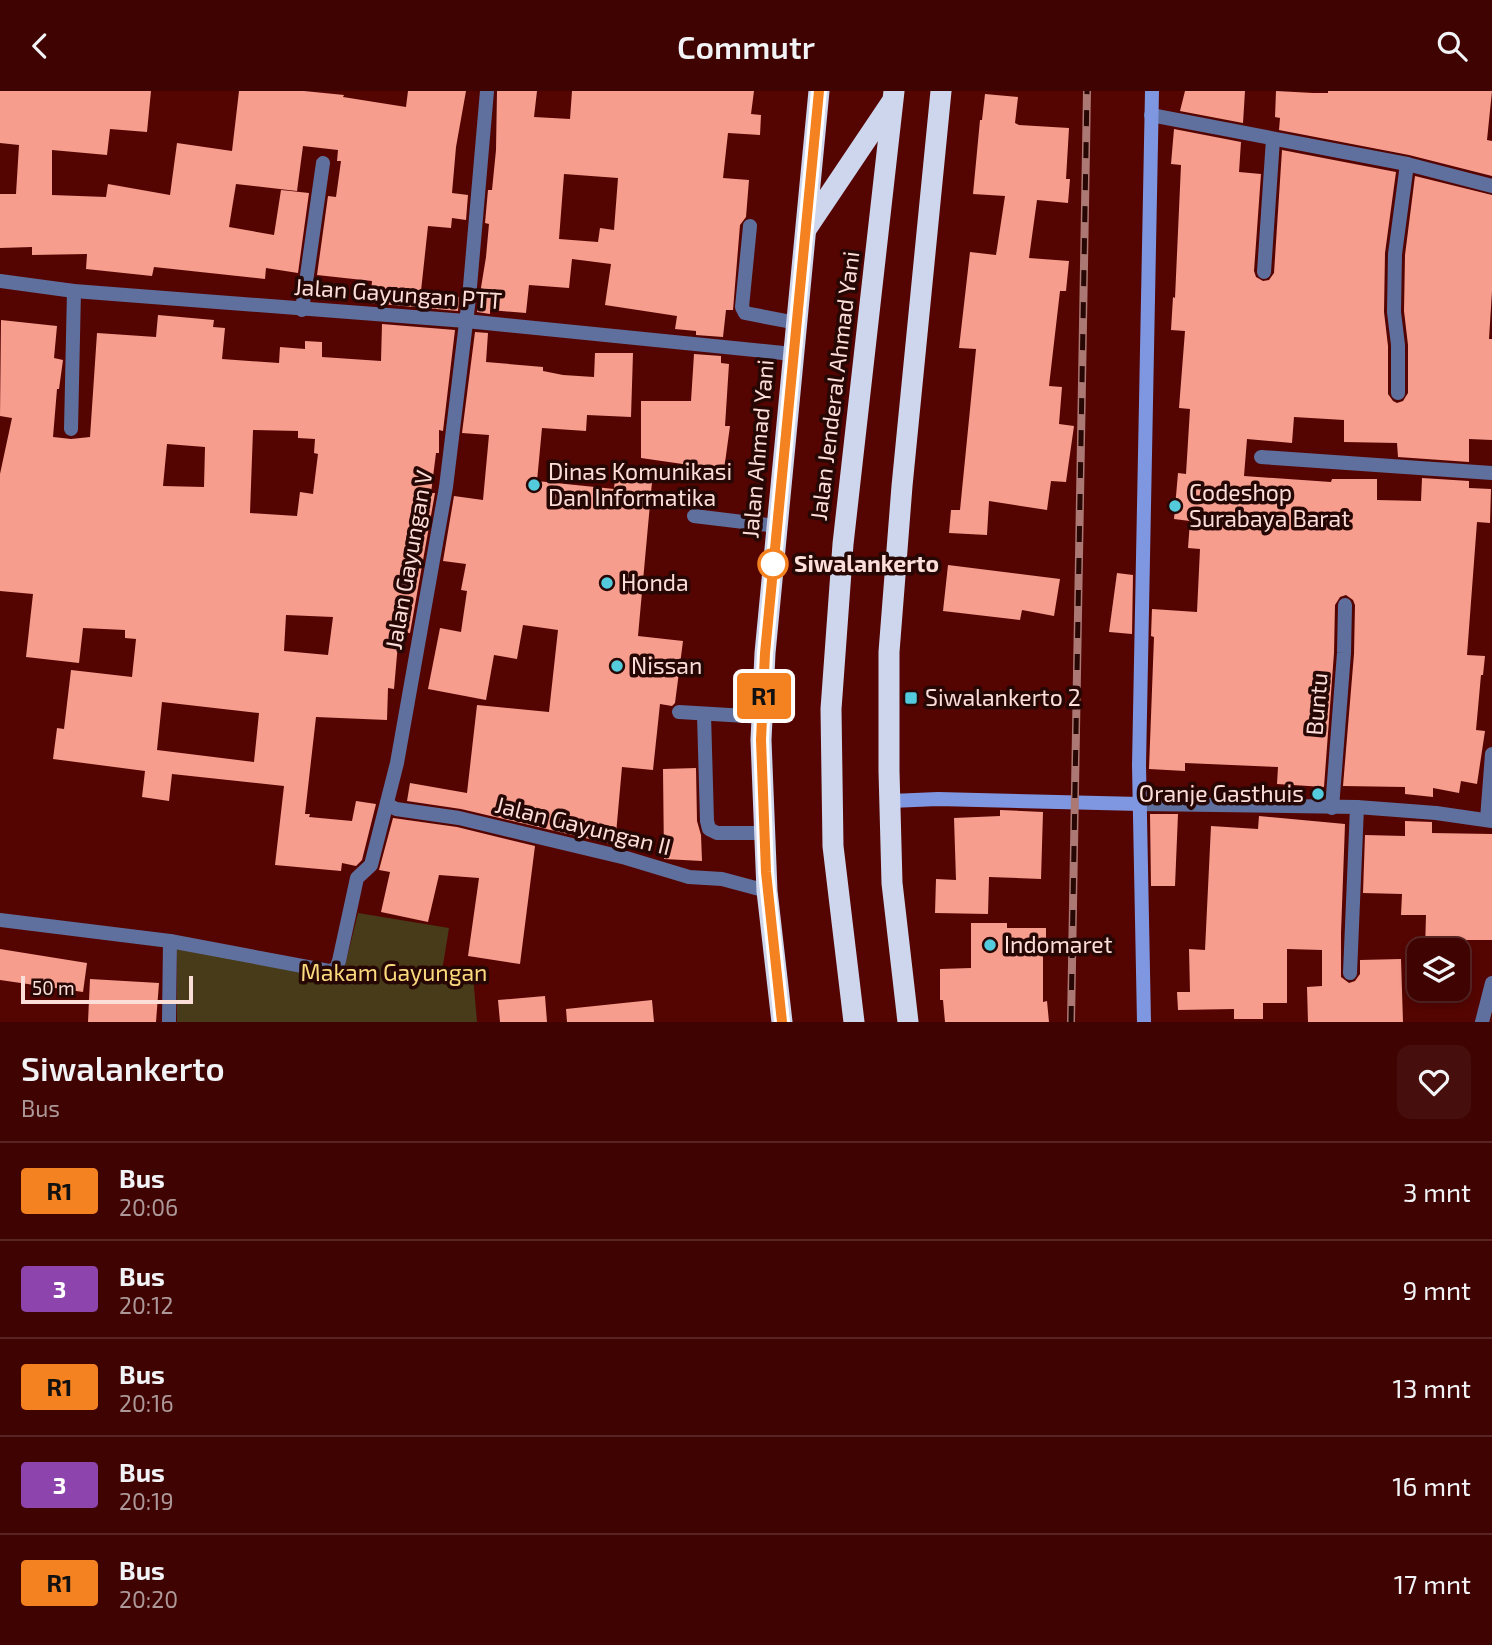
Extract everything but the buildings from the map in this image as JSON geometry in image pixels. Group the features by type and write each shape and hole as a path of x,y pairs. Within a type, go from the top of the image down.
{"highway":[{"name":"Jalan Ahmad Yani","path":"782,1022 767,891 762,717 765,653 819,91"},
{"path":"908,1022 892,883 889,652 904,465 942,91"},
{"path":"806,230 894,95"},
{"name":"Jalan Jenderal Ahmad Yani","path":"854,1022 833,846 831,709 843,544 894,95"}],"street":[{"name":"Jalan Gayungan V","path":"170,941 329,971 336,969 357,877 371,865 397,763 446,487 466,321 487,91"},
{"path":"1144,1022 1139,765 1152,91"},
{"path":"1151,115 1407,164 1492,185"},
{"path":"1264,272 1273,139"},
{"path":"302,310 323,163"},
{"path":"1398,393 1398,345 1394,312 1395,254 1407,164"},
{"path":"750,226 742,307 745,313 797,323"},
{"name":"Jalan Gayungan PTT","path":"0,281 74,291 466,321 793,354"},
{"path":"71,429 74,291"},
{"path":"1261,457 1492,473"},
{"path":"694,516 777,526"},
{"name":"Buntu","path":"1332,808 1345,605"},
{"path":"679,712 762,717"},
{"path":"704,714 709,829 717,833 764,833"},
{"path":"891,801 938,799 1357,807 1490,820 1492,754"},
{"name":"Jalan Gayungan II","path":"387,804 396,809 459,818 626,858 689,877 722,879 767,891"},
{"path":"1350,973 1357,807"},
{"path":"0,920 170,941 169,1022"},
{"path":"1482,1022 1492,983"}],"green space":[{"name":"Makam Gayungan","path":"358,913 449,928 442,971 473,975 477,1022 177,1022 177,949 342,978"}],"railway":[{"path":"1071,1022 1087,91"}],"bus line":[{"name":"R1","path":"782,1022 767,891 761,740 765,653 819,91"}],"place":[{"name":"Dinas Komunikasi Dan Informatika","path":"534,485"},
{"name":"Codeshop Surabaya Barat","path":"1175,506"},
{"name":"Siwalankerto","path":"773,564"},
{"name":"Honda","path":"607,583"},
{"name":"Nissan","path":"617,666"},
{"name":"Siwalankerto 2","path":"911,698"},
{"name":"Oranje Gasthuis","path":"1318,794"},
{"name":"Indomaret","path":"990,945"}]}
